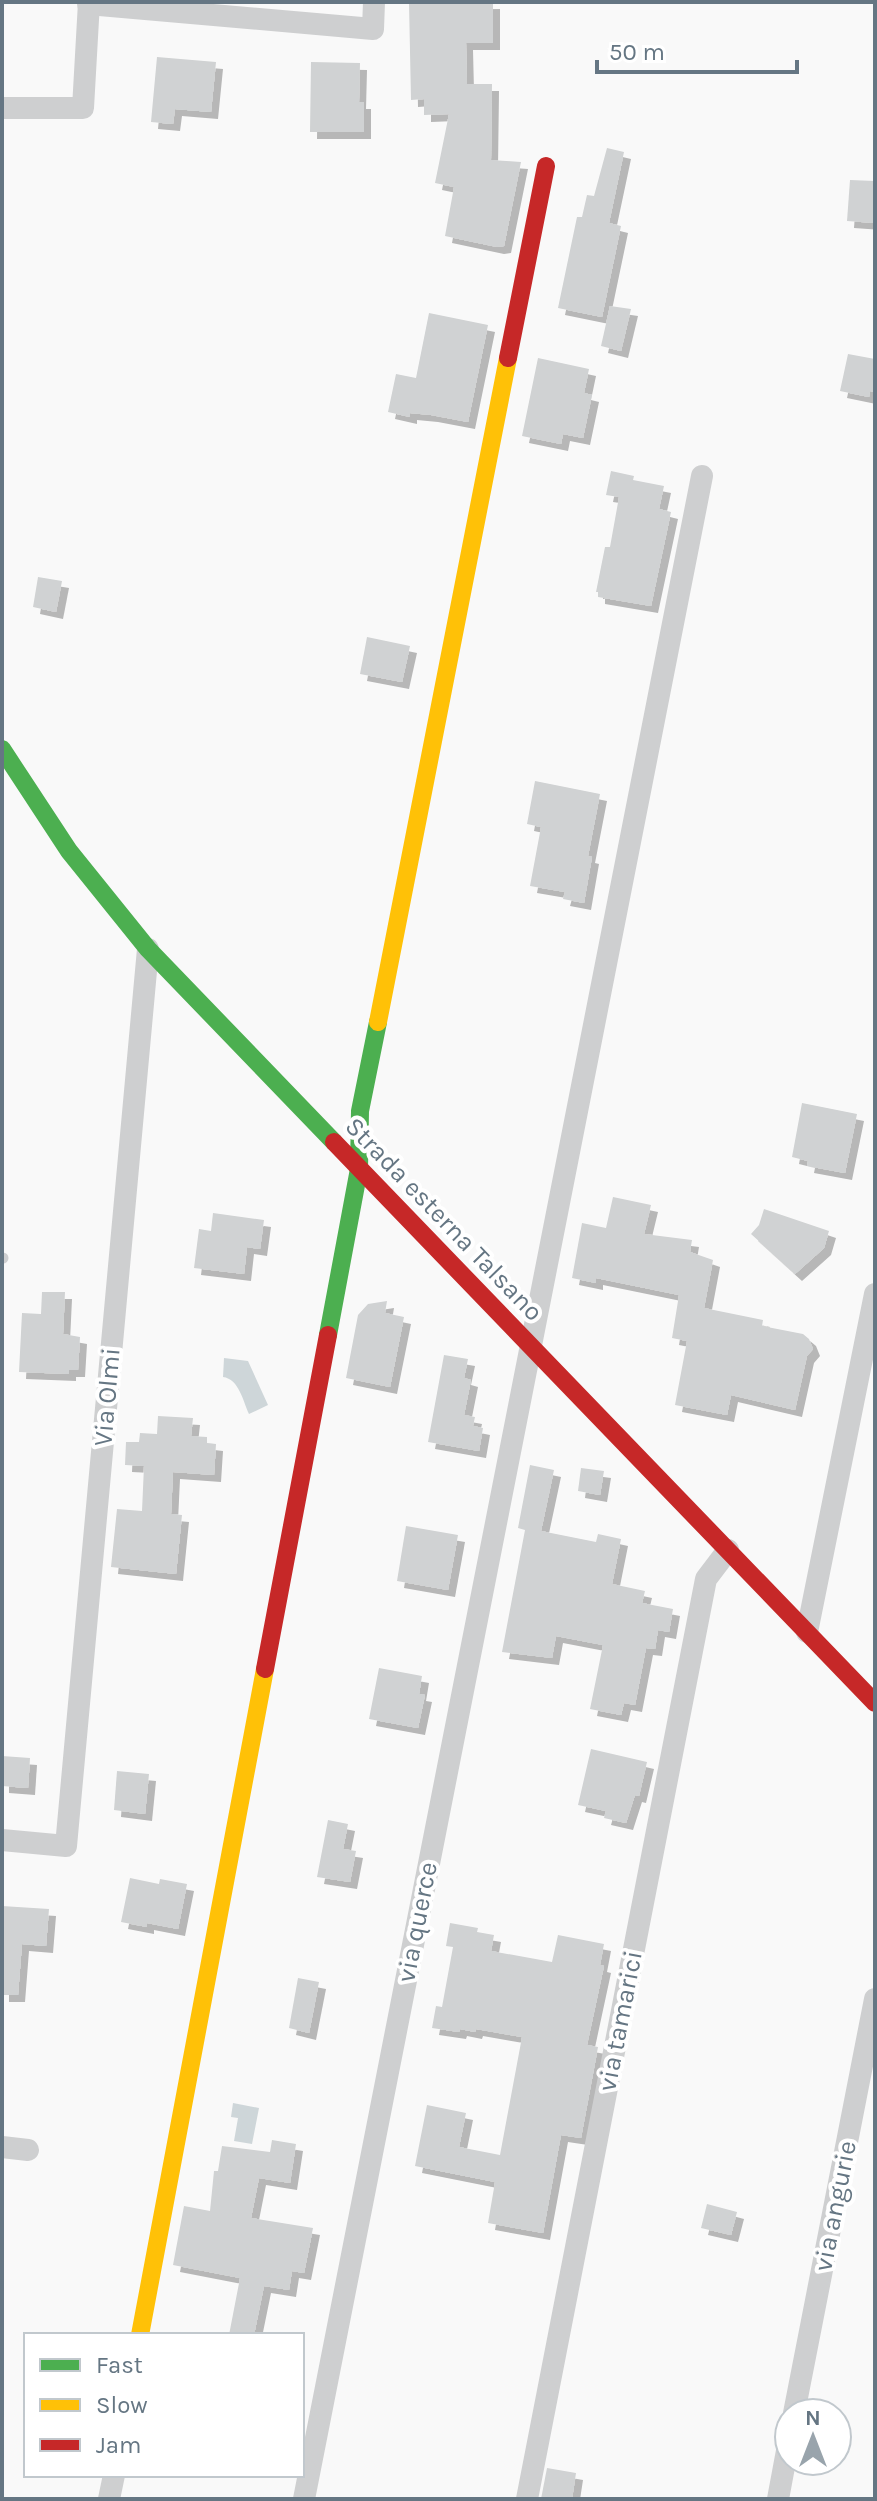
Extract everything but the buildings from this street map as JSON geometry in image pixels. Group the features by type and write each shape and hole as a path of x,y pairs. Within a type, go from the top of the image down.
{"street":[{"path":"2,108 83,108 88,3 373,29 374,2"},
{"path":"140,2333 359,1169 360,1111 546,166"},
{"name":"via querce","path":"304,2499 702,476"},
{"name":"Strada esterna Talsano","path":"2,749 69,851 148,949 875,1703"},
{"name":"Via Olmi","path":"2,1840 66,1846 148,949"},
{"path":"807,1632 875,1294"},
{"name":"via tamarici","path":"527,2499 706,1579 728,1550"},
{"name":"via angurie","path":"797,2397 875,1999"},
{"path":"2,2147 28,2150"},
{"path":"109,2499 114,2477"},
{"path":"778,2499 782,2477"}],"shaded area":[{"path":"224,1358 248,1361 268,1405 249,1414 237,1386 223,1377"},
{"path":"233,2103 259,2108 252,2144 234,2141 238,2118 231,2117"}],"traffic: fast":[{"path":"2,749 69,851 148,949 334,1142"},
{"path":"328,1335 359,1169 360,1111 378,1022"}],"traffic: slow":[{"path":"378,1022 508,358"},
{"path":"140,2333 265,1669"}],"traffic: jam":[{"path":"508,358 546,166"},
{"path":"334,1142 875,1703"},
{"path":"265,1669 328,1335"}]}
